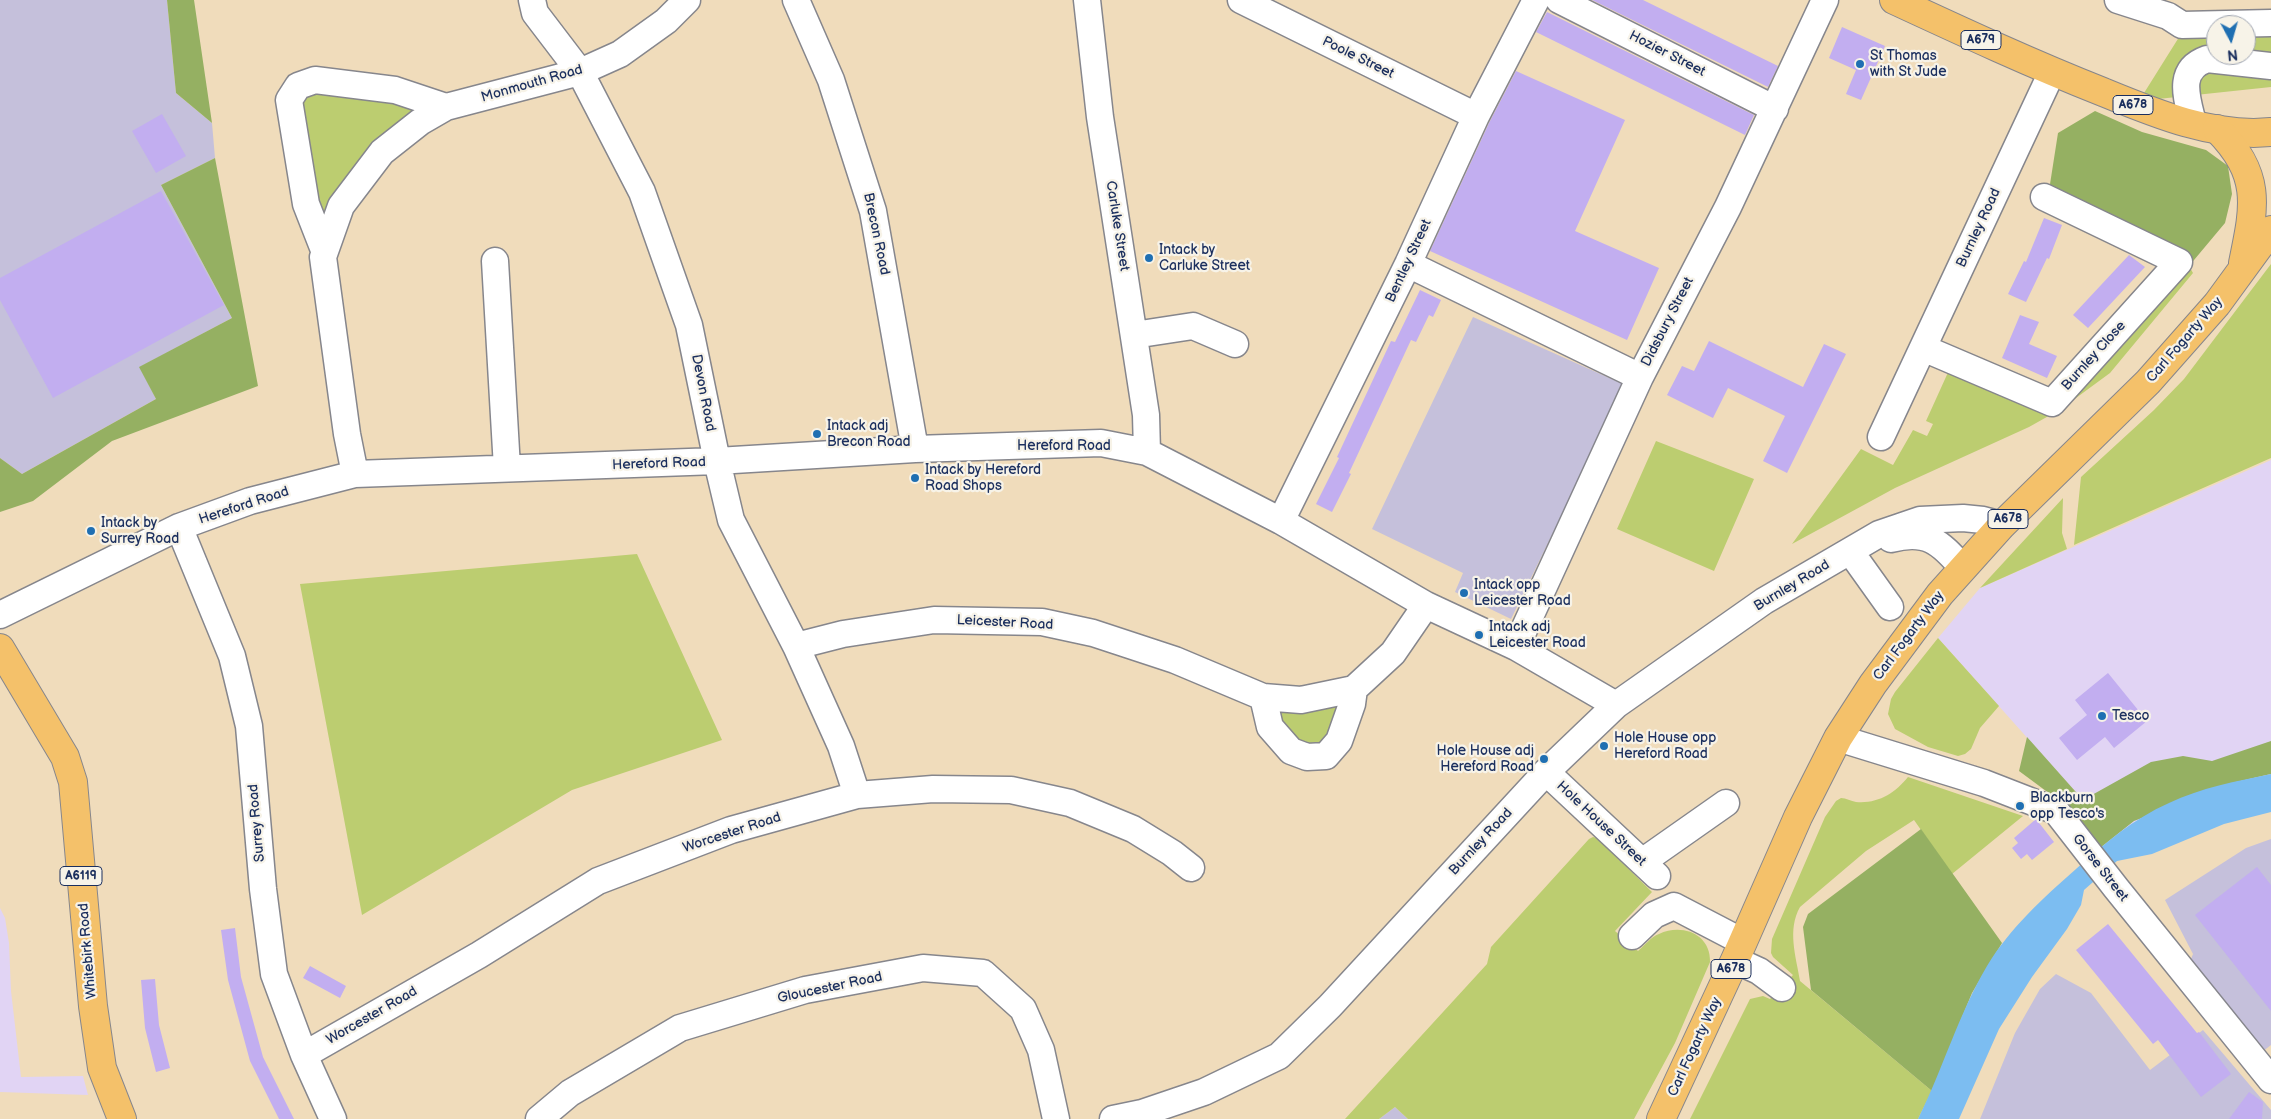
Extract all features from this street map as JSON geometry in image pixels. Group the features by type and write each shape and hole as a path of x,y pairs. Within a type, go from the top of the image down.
{"main road":[{"name":"A679","path":"1894,0 2052,72"},
{"name":"A678","path":"2052,72 2145,110 2238,133 2271,132"},
{"name":"A678","path":"2205,126 2235,147 2251,181 2252,219 2241,272"},
{"name":"Carl Fogarty Way","path":"1661,1119 1739,951 1798,817 1838,738 1873,684 1940,594 2002,525 2148,382 2217,304 2271,230"},
{"name":"Whitebirk Road","path":"0,648 65,757 73,782 92,996 102,1068 122,1119"}],"street":[{"name":"Devon Road","path":"532,0 535,13 580,72 649,209 689,325 716,461 731,520 796,646 841,746 857,795"},
{"name":"Monmouth Road","path":"355,474 345,424 323,257 341,206 382,152 420,122 446,107 580,72 620,54 666,21 687,0"},
{"name":"Brecon Road","path":"796,0 831,80 874,211 915,448"},
{"name":"Carluke Street","path":"1087,0 1100,117 1146,415 1147,452"},
{"name":"Bentley Street","path":"1281,520 1408,264 1476,116 1536,0"},
{"name":"Hozier Street","path":"1559,0 1775,109"},
{"name":"Didsbury Street","path":"1516,647 1640,377 1728,207 1825,0"},
{"path":"2118,0 2168,16 2182,25 2271,23"},
{"name":"Poole Street","path":"1249,2 1476,116"},
{"path":"2205,126 2185,87 2191,69 2198,62 2208,58 2271,66"},
{"name":"Burnley Road","path":"1881,438 2052,72"},
{"name":"Monmouth Road","path":"324,250 306,204 289,100 298,86 316,80 395,90 446,107"},
{"name":"Burnley Close","path":"1923,348 2052,403 2179,262 2106,233 2044,197"},
{"path":"495,261 508,468"},
{"path":"1408,264 1640,377"},
{"path":"1134,335 1193,326 1235,344"},
{"name":"Hereford Road","path":"0,614 179,527 250,501 355,474 716,461 915,448 1101,443 1147,452 1281,520 1426,605 1516,647 1616,705"},
{"name":"Burnley Road","path":"1113,1119 1142,1113 1204,1092 1279,1056 1330,1006 1546,772 1616,705 1764,601 1879,534 1920,520 1962,518 1983,520 2002,525"},
{"name":"Surrey Road","path":"179,527 232,656 249,726 263,889 274,974 304,1055 333,1119"},
{"name":"Burnley Road","path":"1850,551 1902,537 1922,537 1940,543 1963,568"},
{"path":"1850,551 1890,608"},
{"path":"1264,697 1270,727 1291,751 1308,757 1326,756 1339,741 1352,704 1354,689 1393,653 1426,605"},
{"name":"Leicester Road","path":"796,646 843,634 934,620 1042,622 1093,632 1148,651 1264,697 1301,700 1354,689"},
{"name":"Gorse Street","path":"1838,738 1984,783 2056,811 2116,888 2267,1068"},
{"name":"Hole House Street","path":"1546,772 1650,869 1726,803"},
{"name":"Worcester Road","path":"304,1055 479,955 598,881 731,830 857,795 933,789 1011,790 1070,804 1133,829 1172,853 1191,868"},
{"path":"1632,936 1654,915 1674,906 1739,951 1759,971 1782,988"},
{"name":"Gloucester Road","path":"539,1119 570,1093 680,1028 805,990 923,968 983,973 1023,1009 1041,1050 1056,1119"}],"shaded area":[{"path":"0,0 167,0 176,93 212,123 215,158 161,185 232,318 140,367 156,399 22,474 0,458"},
{"path":"1473,317 1625,385 1511,619 1455,592 1463,573 1372,529"},
{"path":"2271,460 2271,774 2236,782 2115,836 1938,638 1980,588"},
{"path":"2271,839 2271,1045 2262,1052 2189,964 2193,954 2165,900 2246,848"},
{"path":"0,908 5,918 9,943 11,991 21,1077 83,1076 88,1095 0,1092"},
{"path":"2056,974 2091,993 2150,1070 2203,1030 2271,1110 2271,1119 1980,1119 2015,1033 2040,989"},
{"path":"1395,1107 1408,1119 1379,1119"}],"green space":[{"path":"167,0 194,0 212,123 176,93"},
{"path":"2271,31 2271,87 2139,101 2181,34 2206,33 2206,65 2256,65 2256,32"},
{"path":"298,86 446,107 420,122 324,250"},
{"path":"2095,111 2142,132 2206,150 2228,166 2232,194 2225,223 2189,266 2048,197 2058,133"},
{"path":"215,158 258,386 112,441 33,501 0,512 0,458 22,474 156,399 139,367 232,318 161,185"},
{"path":"2271,264 2271,458 2074,545 2081,477 2154,410 2184,379"},
{"path":"2189,266 2193,273 2110,373 2061,409 2029,427 1895,488 1792,544 1861,449 1893,465 1913,430 1927,436 1933,424 1926,421 1950,368 2039,407"},
{"path":"1656,441 1754,479 1714,571 1617,529"},
{"path":"2063,498 2062,533 2067,549 1980,588"},
{"path":"637,554 722,740 572,790 362,915 300,584"},
{"path":"1938,638 1999,706 1980,728 1971,749 1965,754 1958,756 1928,747 1895,729 1888,714 1891,699 1895,692"},
{"path":"1354,689 1340,738 1291,751 1263,697"},
{"path":"2027,737 2083,800 2151,762 2183,756 2212,761 2271,741 2271,774 2236,782 2134,821 2100,848 2069,808 2019,771"},
{"path":"1908,777 2023,816 1952,874 1914,820 1866,851 1800,907 1796,916 1793,934 1800,981 1932,1091 1918,1119 1690,1119 1750,999 1763,996 1770,999 1793,975 1773,957 1771,953 1772,939 1825,817 1836,801 1841,798 1856,802 1879,799 1892,792"},
{"path":"1921,829 2002,943 1972,993 1932,1091 1811,990 1803,927 1808,914"},
{"path":"1597,838 1652,892 1615,931 1638,951 1656,935 1668,931 1686,931 1694,933 1700,938 1706,944 1709,952 1710,962 1675,1043 1634,1119 1408,1119 1395,1107 1379,1119 1345,1119 1487,964 1491,947 1589,839"}],"water":[{"path":"2271,774 2271,812 2224,824 2152,854 2117,861 2084,890 2081,905 2067,929 2032,977 1999,1029 1959,1119 1918,1119 1959,1023 1987,966 2006,939 2039,902 2109,841 2143,816 2181,798 2206,789"}],"building":[{"path":"1592,0 1643,0 1778,66 1768,87"},
{"path":"1547,12 1754,115 1745,135 1536,32"},
{"name":"St Thomas with St Jude","path":"1842,27 1885,46 1861,100 1846,94 1856,70 1829,58"},
{"path":"1516,71 1625,120 1575,231 1659,268 1627,340 1430,251 1489,123"},
{"path":"162,114 186,156 156,173 132,131"},
{"path":"161,191 224,305 53,398 0,300 0,278"},
{"path":"2044,218 2062,225 2049,259 2047,258 2026,302 2008,294 2024,261 2026,262"},
{"path":"2129,255 2145,267 2088,328 2073,315"},
{"path":"1420,290 1441,300 1433,317 1429,315 1416,342 1411,340 1332,512 1316,504 1339,458 1337,457 1391,341 1395,342"},
{"path":"2020,315 2039,322 2029,344 2057,356 2047,378 2002,358"},
{"path":"1709,341 1803,387 1824,344 1846,354 1787,473 1763,461 1785,416 1728,388 1713,418 1667,395 1682,366 1694,371"},
{"path":"2108,673 2147,721 2114,748 2105,737 2077,760 2059,738 2087,715 2075,700"},
{"path":"2036,819 2054,842 2032,860 2027,854 2021,859 2012,848 2018,843 2014,838"},
{"path":"2257,867 2271,885 2271,1011 2195,915"},
{"path":"2108,924 2197,1033 2199,1032 2231,1074 2201,1097 2158,1040 2153,1044 2076,950"},
{"path":"235,928 241,977 263,1057 294,1119 279,1119 250,1061 228,980 221,930"},
{"path":"310,966 346,986 340,998 303,978"},
{"path":"155,979 159,1025 170,1068 156,1072 145,1028 141,980"},
{"path":"2249,1092 2263,1102 2262,1119 2229,1119"}],"place":[{"name":"St Thomas with St Jude","path":"1860,64"},
{"name":"Intack by Carluke Street","path":"1149,258"},
{"name":"Intack adj Brecon Road","path":"817,434"},
{"name":"Intack by Hereford Road Shops","path":"915,478"},
{"name":"Intack by Surrey Road","path":"91,531"},
{"name":"Intack opp Leicester Road","path":"1464,593"},
{"name":"Intack adj Leicester Road","path":"1479,635"},
{"name":"Tesco","path":"2102,716"},
{"name":"Hole House opp Hereford Road","path":"1604,746"},
{"name":"Hole House adj Hereford Road","path":"1544,759"},
{"name":"Blackburn opp Tesco's","path":"2020,806"}]}
